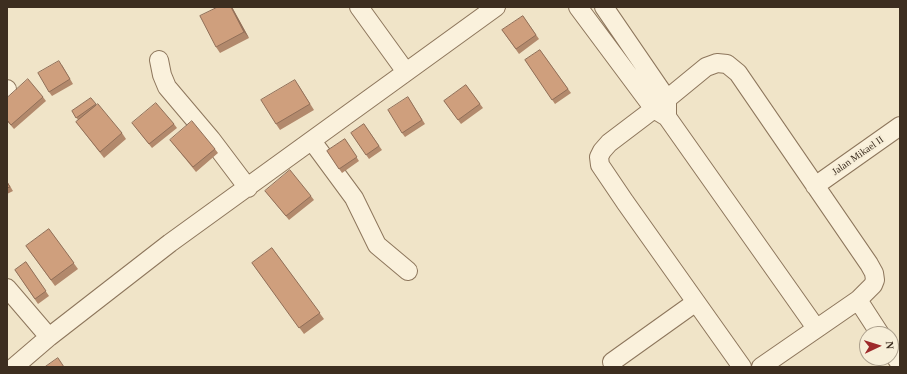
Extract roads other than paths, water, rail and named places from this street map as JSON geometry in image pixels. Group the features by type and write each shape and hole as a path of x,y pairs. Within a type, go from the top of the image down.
{"street":[{"path":"359,7 406,72"},
{"path":"14,367 49,337 170,243 496,7"},
{"path":"578,7 663,108"},
{"path":"604,7 663,108 816,328"},
{"path":"160,60 162,75 167,87 211,139 248,188"},
{"path":"742,367 600,165 599,157 602,150 609,143 663,108 706,67 716,63 726,64 738,73 874,273 875,280 873,285 858,300 761,367"},
{"name":"Jalan Mikael II","path":"815,186 900,126"},
{"path":"312,141 354,198 377,245 408,271"},
{"path":"7,288 49,337"},
{"path":"858,300 875,326"},
{"path":"612,362 696,302"}]}
